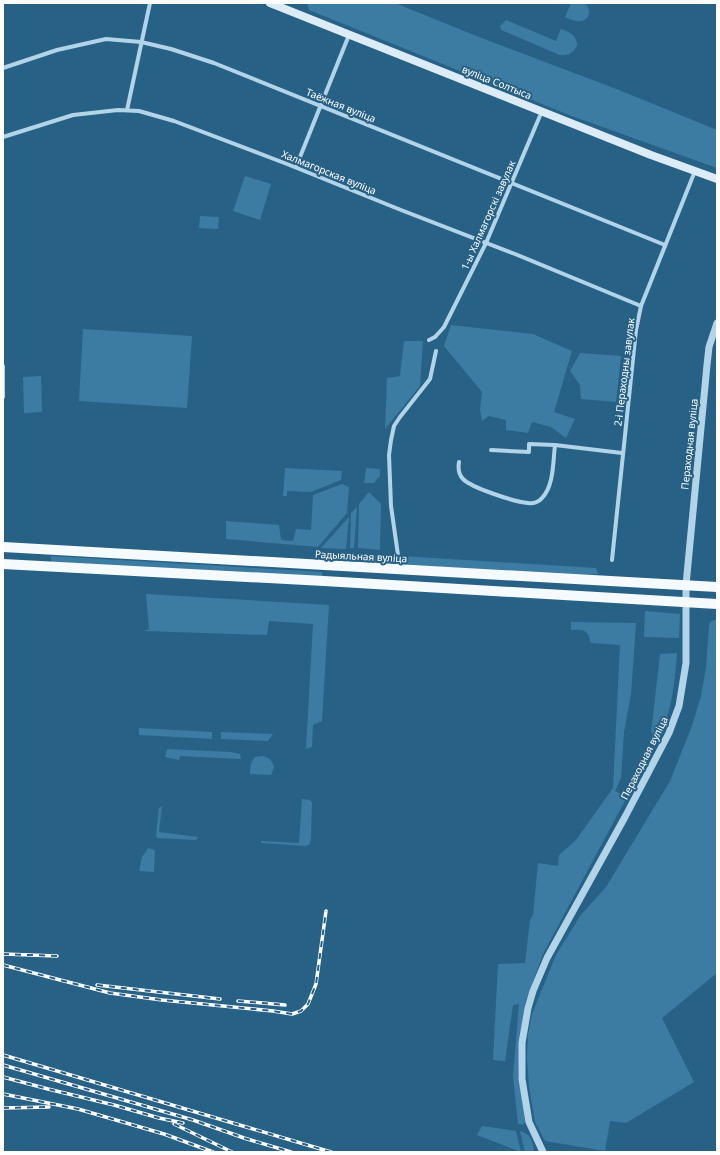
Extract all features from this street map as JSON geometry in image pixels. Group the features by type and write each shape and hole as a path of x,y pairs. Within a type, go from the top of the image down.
{"main road":[{"name":"вуліца Солтыса","path":"270,3 695,172 717,179"},
{"name":"Радыяльная вуліца","path":"3,547 717,587"},
{"path":"3,564 314,580 717,604"},
{"path":"497,575 497,592"}],"street":[{"path":"127,110 150,3"},
{"path":"296,167 349,35"},
{"name":"Таёжная вуліца","path":"3,68 57,50 106,39 141,42 171,49 214,63 664,244"},
{"name":"Халмагорская вуліца","path":"3,138 73,115 127,110 139,111 174,121 296,167 640,306"},
{"name":"1-ы Халмагорскі завулак","path":"429,340 435,337 444,327 486,244 542,110"},
{"name":"2-і Пераходны завулак","path":"612,560 622,453 640,306 664,244 695,172"},
{"name":"Пераходная вуліца","path":"543,1152 529,1122 522,1079 522,1043 528,1008 533,991 547,958 604,857 674,722 679,706 684,676 686,644 686,585 707,365 709,347 717,323"},
{"path":"398,569 398,555 390,492 389,455 392,434 400,416 430,379 436,351"},
{"path":"3,366 3,397"},
{"path":"491,450 529,452 529,444 555,445 622,453"},
{"path":"459,462 459,474 463,479 472,485 504,498 529,504 542,499 547,492 551,481 555,445"}],"shaded area":[{"path":"307,3 395,3 474,35 619,90 717,130 717,168 569,115 309,10"},
{"path":"571,3 586,4 589,9 588,17 584,20 577,21 565,17"},
{"path":"506,20 556,41 561,29 564,30 576,39 577,46 570,54 560,55 501,30 500,26"},
{"path":"245,176 271,184 260,220 233,211"},
{"path":"200,216 219,217 218,229 199,228"},
{"path":"451,325 533,334 572,351 554,412 575,419 566,438 551,427 532,422 528,433 506,430 506,420 489,416 482,421 480,410 482,392 444,346"},
{"path":"83,329 192,336 187,408 79,401"},
{"path":"404,341 423,341 420,386 385,429 387,378 400,376"},
{"path":"580,353 621,356 616,402 581,399 580,385 570,371"},
{"path":"41,376 42,412 24,413 23,377"},
{"path":"285,468 342,471 341,480 311,492 287,491 287,496 283,496"},
{"path":"366,468 380,469 380,476 374,483 364,483"},
{"path":"342,484 349,487 347,513 318,547 226,539 226,521 279,525 281,540 293,541 296,529 311,530 313,495"},
{"path":"369,492 381,504 380,550 358,548 359,504"},
{"path":"357,507 354,548 350,548 351,513"},
{"path":"349,517 346,549 321,548"},
{"path":"329,553 396,556 395,563 390,565 329,561"},
{"path":"51,556 322,572 322,578 51,562"},
{"path":"401,556 596,568 598,574 579,575 402,565"},
{"path":"146,594 329,605 322,721 313,725 312,747 306,749 313,624 269,621 267,635 144,631 149,629"},
{"path":"645,611 680,614 679,638 644,637"},
{"path":"717,620 717,973 662,1018 694,1082 626,1123 610,1121 605,1151 545,1141 535,1122 529,1086 527,1058 528,1034 532,1014 556,955 580,916 606,887 670,781 692,726 701,696 706,667 709,626 710,622"},
{"path":"571,622 636,623 631,694 624,732 621,778 615,791 627,797 543,954 525,1003 521,1031 518,1075 526,1121 523,1125 518,1124 513,1076 519,1004 513,1005 505,1061 493,1060 498,964 525,963 530,920 533,915 538,863 558,866 559,855 576,840 613,788 620,645 591,643 585,631 571,630"},
{"path":"677,653 674,685 667,716 660,735 651,733 660,654"},
{"path":"139,728 212,732 212,739 139,735"},
{"path":"221,732 273,734 268,741 221,739"},
{"path":"167,749 231,752 240,754 241,759 180,756 179,760 165,757"},
{"path":"263,756 271,761 274,767 271,775 250,774 251,764 255,757"},
{"path":"302,799 310,800 312,803 310,844 306,846 261,843 261,841 299,843"},
{"path":"162,806 159,832 198,837 196,840 157,838 159,808"},
{"path":"148,848 155,850 154,872 139,871 142,857"},
{"path":"482,1126 516,1131 521,1152 477,1135"},
{"path":"520,1131 530,1137 534,1149 532,1152 525,1152"}],"railway":[{"path":"3,965 110,993 292,1014 301,1011 308,1004 316,984 326,911"},
{"path":"3,954 57,956"},
{"path":"97,985 220,999"},
{"path":"238,1001 285,1005"},
{"path":"3,1055 331,1152"},
{"path":"3,1065 193,1120 244,1138 291,1152"},
{"path":"3,1077 183,1123"},
{"path":"3,1094 78,1109 164,1134 213,1152"},
{"path":"3,1108 49,1107"},
{"path":"174,1124 232,1152"}]}
